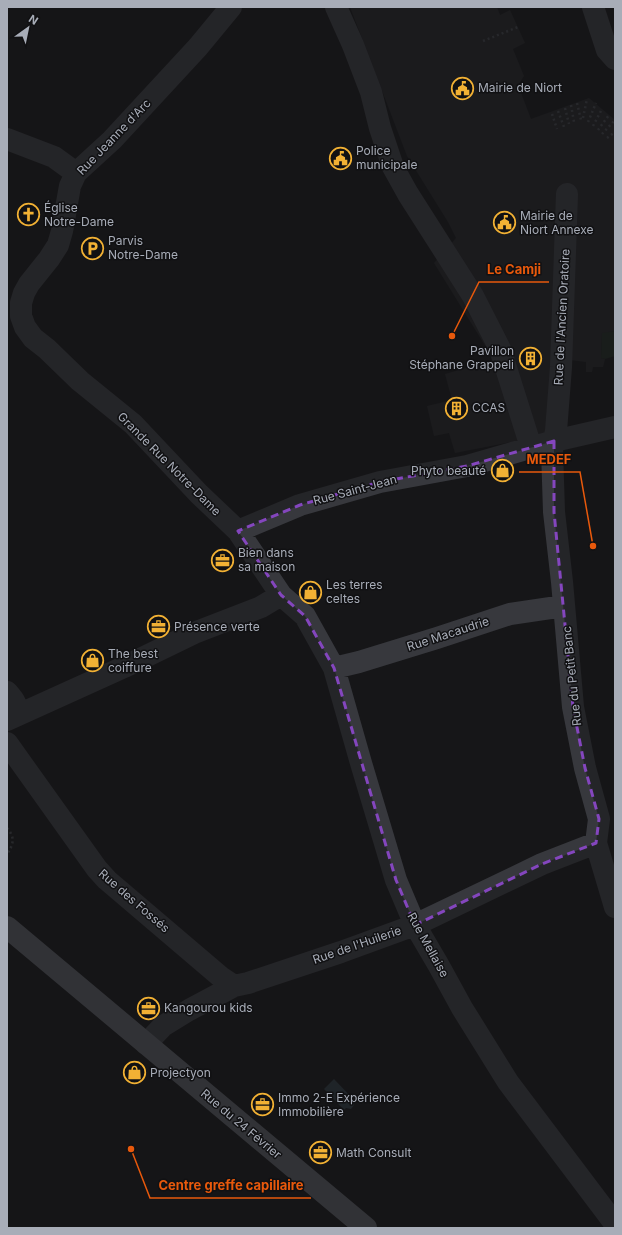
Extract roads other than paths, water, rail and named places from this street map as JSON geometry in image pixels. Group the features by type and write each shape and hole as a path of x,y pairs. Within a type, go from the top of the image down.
{"main road":[{"name":"Rue du 24 Février","path":"7,928 366,1228"}],"street":[{"name":"Rue Jeanne d'Arc","path":"29,284 58,245 70,186 76,173 112,140 198,48 231,7"},
{"path":"336,7 371,92 380,128 393,168 473,296 500,349 531,447"},
{"path":"593,7 607,50 615,60"},
{"path":"7,139 54,157 76,173"},
{"name":"Rue de l'Ancien Oratoire","path":"554,441 561,367 567,194"},
{"path":"7,294 29,284"},
{"name":"Grande Rue Notre-Dame","path":"29,284 24,293 21,316 25,327 33,338 80,381 133,424 199,494 238,532 281,595"},
{"name":"Rue Saint-Jean","path":"238,532 300,505 380,482 467,466 531,447 615,427"},
{"name":"Rue du Petit Banc","path":"554,441 552,450 554,512 573,707 585,768 607,819 596,843 615,907"},
{"path":"11,717 117,670 194,633 261,607 281,595"},
{"name":"Rue Mellaise","path":"281,595 305,616 334,668 396,880 415,925 440,966 462,1008 508,1082 615,1224"},
{"name":"Rue Macaudrie","path":"334,668 395,651 510,614 564,606"},
{"path":"7,692 14,699 17,707 11,717"},
{"name":"Rue des Fossés","path":"7,743 97,869 107,880 222,978 234,986"},
{"name":"Rue de l'Huilerie","path":"146,1044 163,1026 234,986 248,983 341,952 415,925 542,864 596,843"}],"place":[{"name":"Mairie de Niort","path":"463,88"},
{"name":"Police municipale","path":"341,158"},
{"name":"Église Notre-Dame","path":"29,215"},
{"name":"Mairie de Niort Annexe","path":"505,223"},
{"name":"Parvis Notre-Dame","path":"92,248"},
{"name":"Le Camji","path":"452,336"},
{"name":"Pavillon Stéphane Grappeli","path":"530,358"},
{"name":"CCAS","path":"457,408"},
{"name":"Phyto beauté","path":"502,471"},
{"name":"MEDEF","path":"593,546"},
{"name":"Bien dans sa maison","path":"223,560"},
{"name":"Les terres celtes","path":"311,592"},
{"name":"Présence verte","path":"159,627"},
{"name":"The best coiffure","path":"93,661"},
{"name":"Kangourou kids","path":"149,1008"},
{"name":"Projectyon","path":"134,1073"},
{"name":"Immo 2-E Expérience Immobilière","path":"263,1105"},
{"name":"Centre greffe capillaire","path":"131,1149"},
{"name":"Math Consult","path":"321,1153"}]}
